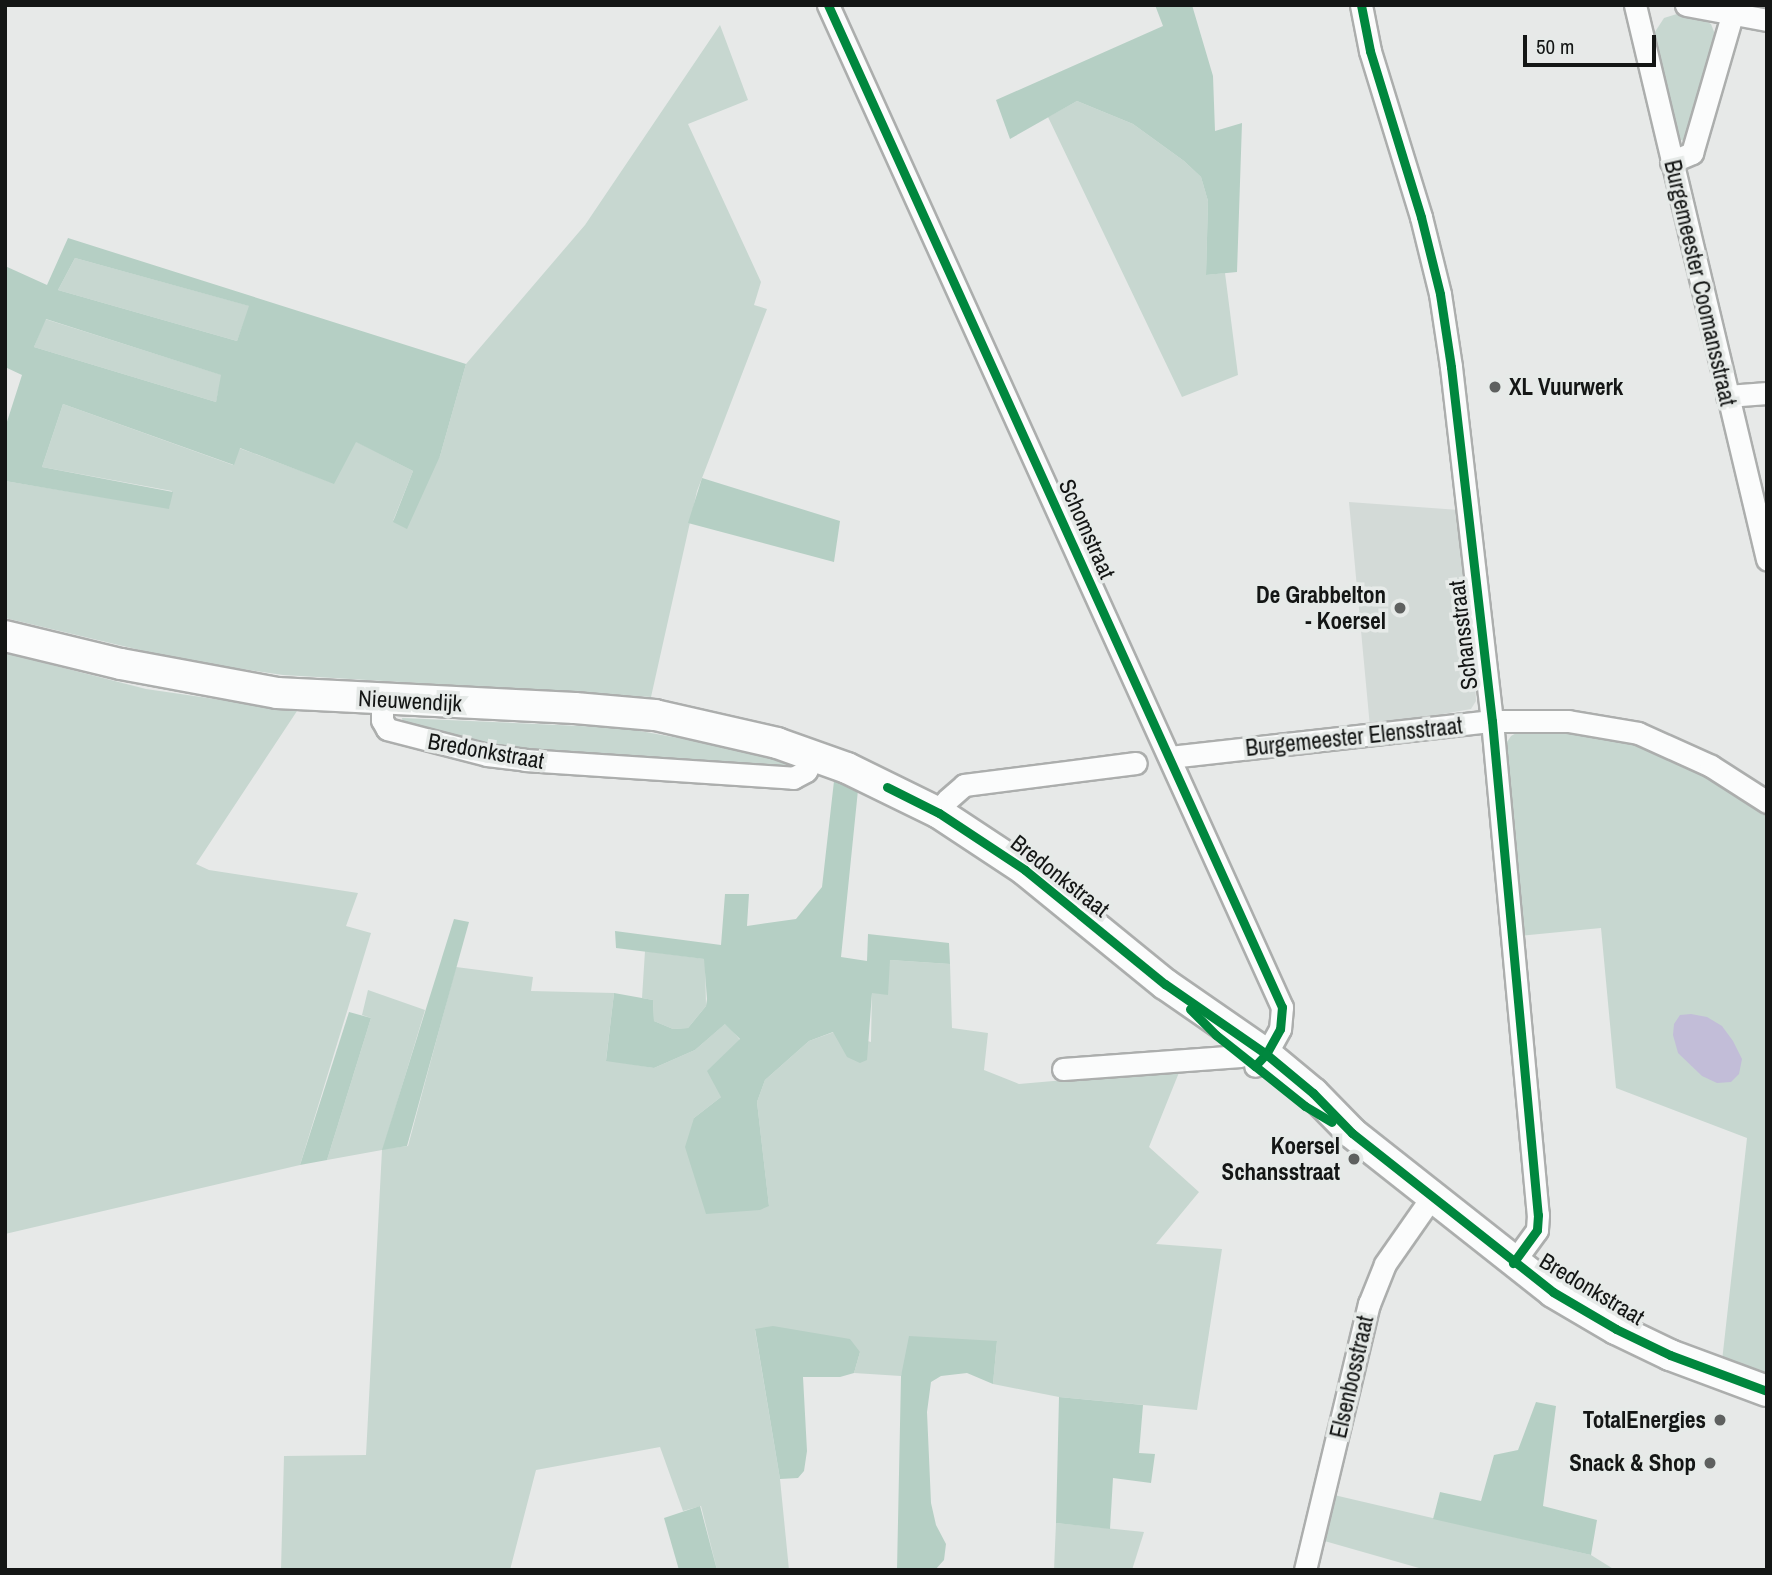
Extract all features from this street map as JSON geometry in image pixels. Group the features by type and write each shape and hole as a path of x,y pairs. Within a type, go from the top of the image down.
{"street":[{"name":"Schomstraat","path":"828,5 1282,1007 1279,1029 1254,1059"},
{"name":"Schansstraat","path":"1361,5 1370,51 1421,218 1440,294 1492,721 1538,1215 1536,1230 1513,1263"},
{"name":"Burgemeester Coomansstraat","path":"1635,5 1767,559"},
{"path":"1686,5 1767,20"},
{"path":"1671,162 1692,153 1733,12"},
{"path":"1727,396 1767,393"},
{"name":"Nieuwendijk","path":"5,636 204,682 277,693 624,711 730,730 815,755"},
{"name":"Bredonkstraat","path":"383,700 382,720 387,729 487,755 525,760 793,778 806,771 815,755 939,813 1025,870 1166,984 1216,1035 1254,1059 1305,1106 1352,1133 1553,1292 1623,1333 1718,1374 1767,1391"},
{"name":"Burgemeester Elensstraat","path":"1170,757 1492,721 1568,722 1638,733 1711,766 1767,802"},
{"path":"939,813 947,800 964,785 1136,763"},
{"path":"1063,1069 1254,1059"},
{"name":"Elsenbosstraat","path":"1305,1570 1369,1304 1385,1264 1431,1198"}],"shaded area":[{"path":"1680,13 1692,14 1711,24 1718,42 1685,142 1676,137 1653,35 1664,18"},
{"path":"720,25 748,100 688,124 761,282 754,305 767,309 697,491 651,697 283,675 186,661 5,618 5,481 169,508 172,491 42,467 63,404 233,465 239,448 333,483 355,441 413,471 393,521 440,456 466,364 585,225"},
{"path":"1077,101 1133,124 1184,161 1201,177 1208,201 1206,275 1225,273 1238,375 1182,397 1048,117"},
{"path":"75,258 250,306 237,341 58,290"},
{"path":"45,319 222,375 216,402 34,347"},
{"path":"1349,502 1459,510 1473,640 1476,701 1471,709 1370,727"},
{"path":"5,653 146,689 297,711 196,864 209,870 358,893 346,926 371,933 300,1165 5,1234"},
{"path":"402,718 624,728 738,749 796,766 791,771 503,752 403,725"},
{"path":"1567,730 1617,737 1662,751 1733,789 1767,814 1767,1374 1722,1361 1747,1138 1616,1088 1601,928 1520,936 1505,745 1511,736 1520,731"},
{"path":"645,951 705,959 706,1006 688,1028 673,1029 654,1021 653,1000 642,998"},
{"path":"890,960 950,964 952,1028 988,1033 984,1070 1019,1084 1180,1070 1149,1147 1199,1192 1156,1244 1222,1249 1197,1410 1059,1397 993,1384 997,1341 907,1358 901,1376 854,1373 860,1352 755,1330 780,1479 789,1570 717,1570 701,1506 683,1511 660,1447 536,1470 510,1570 281,1570 284,1456 366,1455 382,1150 327,1160 371,1018 362,1015 368,990 425,1010 383,1149 408,1146 456,967 533,977 531,991 614,993 606,1060 654,1068 695,1050 726,1023 740,1040 721,1097 694,1118 769,1206 757,1102 765,1080 809,1041 834,1032 871,1042 872,992"},
{"path":"1680,1015 1707,1017 1722,1026 1733,1041 1742,1059 1739,1074 1731,1082 1717,1083 1702,1076 1678,1053 1673,1035 1674,1024"},
{"path":"1334,1495 1591,1555 1615,1570 1426,1570 1321,1540"},
{"path":"1056,1523 1144,1532 1132,1570 1054,1570"}],"green space":[{"path":"1155,5 1192,5 1213,76 1215,131 1242,123 1237,272 1206,275 1208,201 1201,177 1184,161 1133,124 1077,101 1010,139 996,100 1163,26"},
{"path":"68,238 466,364 440,456 407,529 393,522 413,471 356,442 334,484 240,448 234,465 63,404 42,467 173,492 169,509 5,481 5,428 22,375 5,367 5,266 47,285","holes":["75,258 249,306 237,341 58,290","46,319 221,375 216,402 34,347"]},
{"path":"702,478 840,521 834,562 688,523"},
{"path":"834,781 858,790 841,957 867,961 868,934 949,943 950,964 890,960 888,995 872,993 867,1060 860,1063 847,1057 833,1032 809,1041 765,1080 757,1102 769,1206 760,1210 706,1214 685,1147 694,1118 721,1097 707,1071 740,1039 725,1024 695,1050 654,1068 606,1061 614,993 653,1000 654,1021 673,1029 688,1028 706,1006 707,999 704,959 616,948 615,931 721,945 725,894 749,894 747,926 796,919 822,887"},
{"path":"454,919 469,922 407,1146 382,1150"},
{"path":"349,1012 371,1018 327,1160 300,1165"},
{"path":"773,1326 850,1339 860,1352 854,1373 840,1377 803,1377 807,1451 804,1471 798,1478 780,1479 755,1329"},
{"path":"909,1336 997,1341 993,1384 967,1373 941,1376 931,1382 927,1412 931,1503 936,1525 946,1544 944,1560 935,1570 897,1570 901,1376"},
{"path":"1059,1397 1143,1405 1139,1453 1155,1454 1151,1483 1113,1478 1110,1529 1056,1523"},
{"path":"1536,1402 1556,1406 1543,1506 1597,1520 1591,1555 1433,1519 1440,1492 1481,1501 1494,1455 1518,1450"},
{"path":"700,1506 717,1570 679,1570 664,1518"}],"cycle path":[{"path":"828,5 1282,1007 1280,1029 1266,1054 1255,1066"},
{"path":"1361,5 1370,51 1421,217 1440,294 1451,367 1492,721 1538,1215 1537,1230 1513,1263"},
{"path":"887,787 939,813 1025,870 1165,984 1266,1054 1313,1093 1352,1133 1553,1292 1616,1329 1670,1355 1767,1391"},
{"path":"1190,1009 1216,1035 1305,1106 1332,1122"}],"place":[{"name":"XL Vuurwerk","path":"1495,387"},
{"name":"De Grabbelton - Koersel","path":"1400,608"},
{"name":"Koersel Schansstraat","path":"1354,1159"},
{"name":"TotalEnergies","path":"1720,1420"},
{"name":"Snack & Shop","path":"1710,1463"}]}
